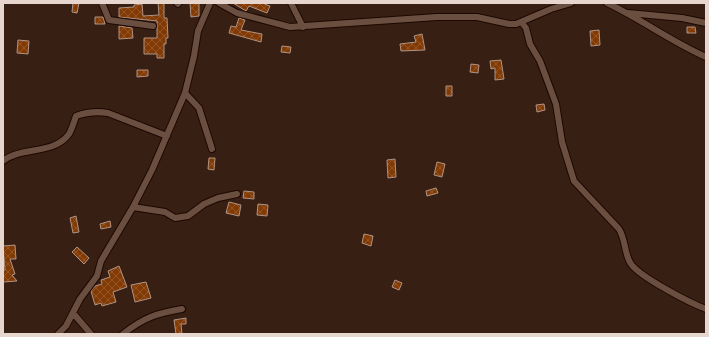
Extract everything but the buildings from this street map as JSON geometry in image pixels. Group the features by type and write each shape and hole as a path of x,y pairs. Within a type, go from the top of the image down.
{"street":[{"path":"102,3 109,20 153,26"},
{"path":"58,334 66,326 97,276 101,261 133,207 167,136 185,93 194,56 198,31 210,3"},
{"path":"219,3 237,13 262,21 290,27 437,17 477,17 509,24 522,23 551,9 571,3"},
{"path":"291,3 303,27"},
{"path":"607,3 706,57"},
{"path":"627,13 682,18 706,23"},
{"path":"522,23 526,28 532,49 540,61 556,104 562,142 574,180 624,236 626,251 632,266 685,301 706,309"},
{"path":"185,93 198,105 212,149"},
{"path":"3,161 11,155 58,145 70,133 76,116 86,112 98,111 108,113 167,136"},
{"path":"133,207 165,212 175,218 188,216 204,204 218,198 237,194"},
{"path":"123,334 133,326 154,315 182,309"},
{"path":"73,314 91,334"}]}
